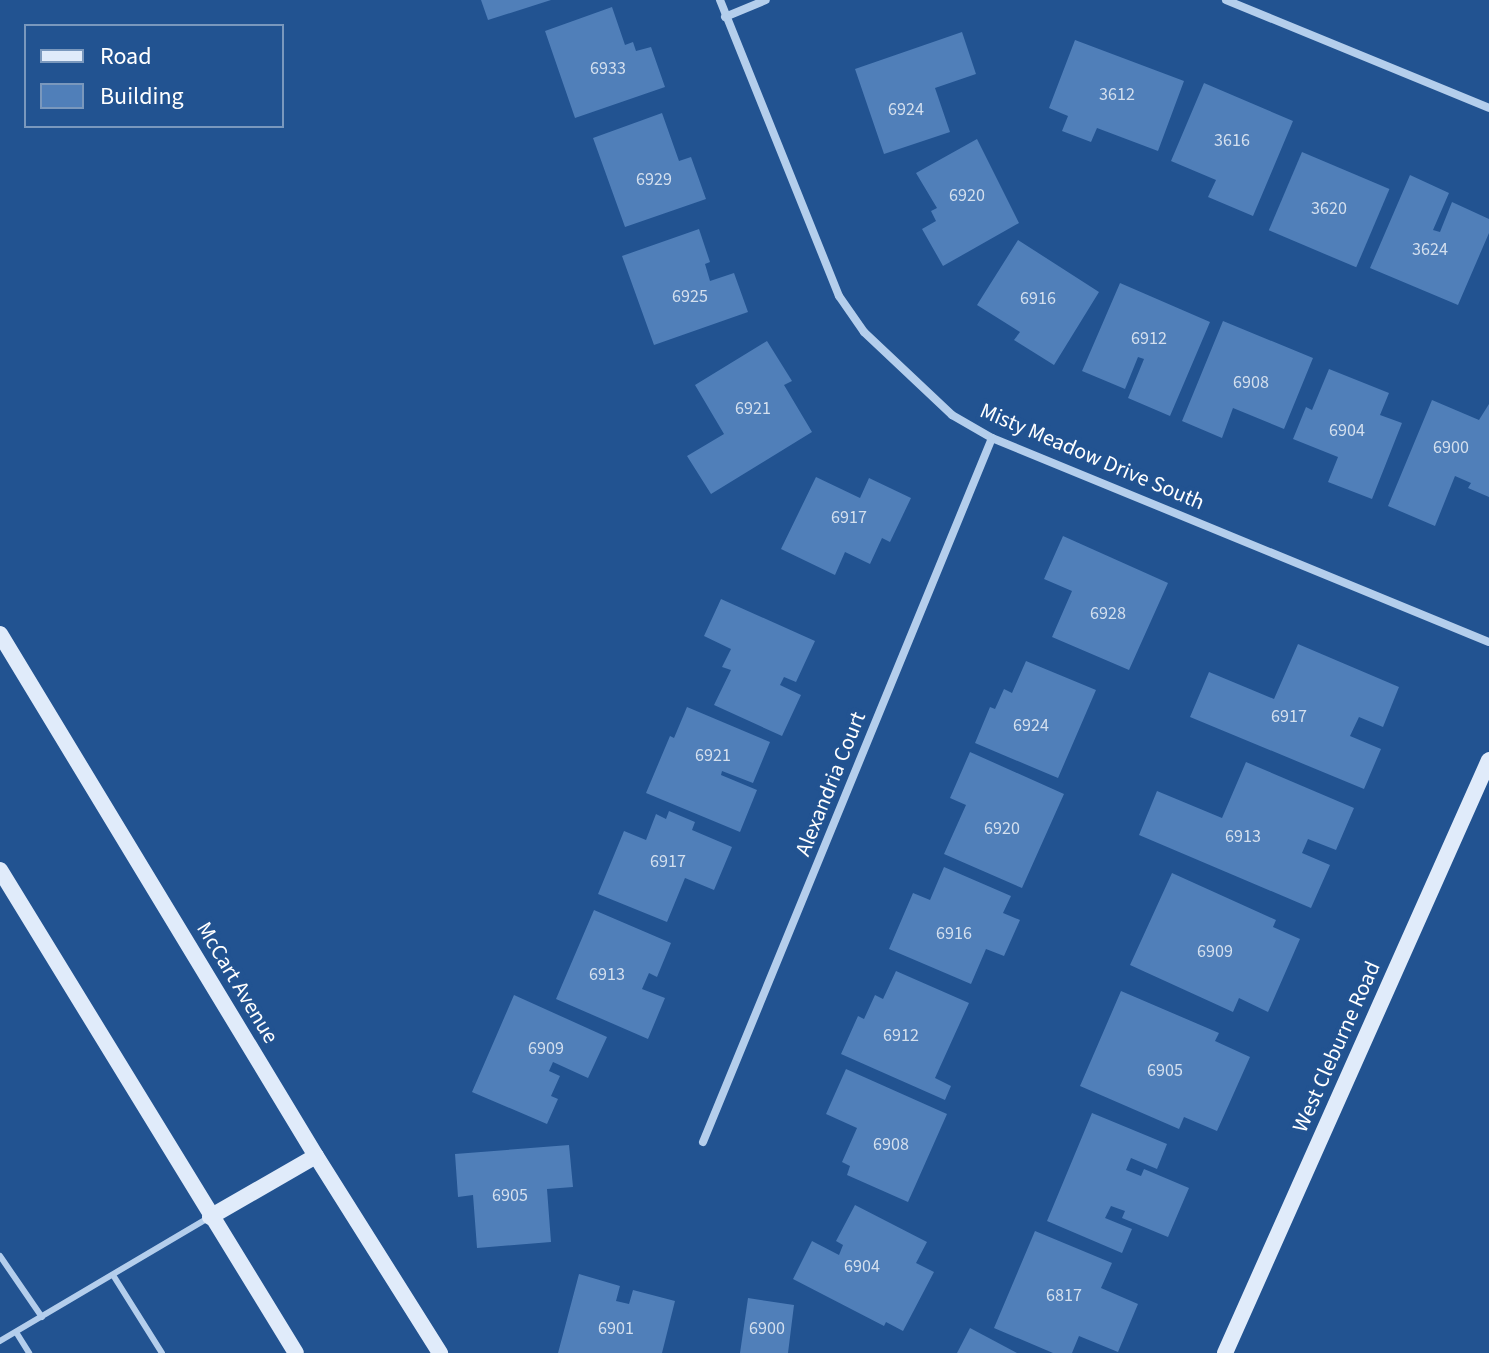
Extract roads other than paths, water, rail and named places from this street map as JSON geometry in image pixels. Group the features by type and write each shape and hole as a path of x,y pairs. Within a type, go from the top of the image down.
{"main road":[{"name":"McCart Avenue","path":"0,634 316,1156 440,1353"},
{"name":"West Cleburne Road","path":"1225,1353 1489,760"},
{"path":"0,870 296,1353"},
{"path":"210,1217 316,1156"}],"street":[{"name":"Misty Meadow Drive South","path":"720,0 839,296 864,332 952,415 992,438 1489,642"},
{"path":"725,17 766,0"},
{"path":"1226,0 1489,108"},
{"name":"Alexandria Court","path":"703,1142 992,438"}],"lane":[{"path":"0,1341 210,1217"},
{"path":"0,1256 42,1317"},
{"path":"113,1275 162,1353"},
{"path":"16,1332 29,1353"}]}
